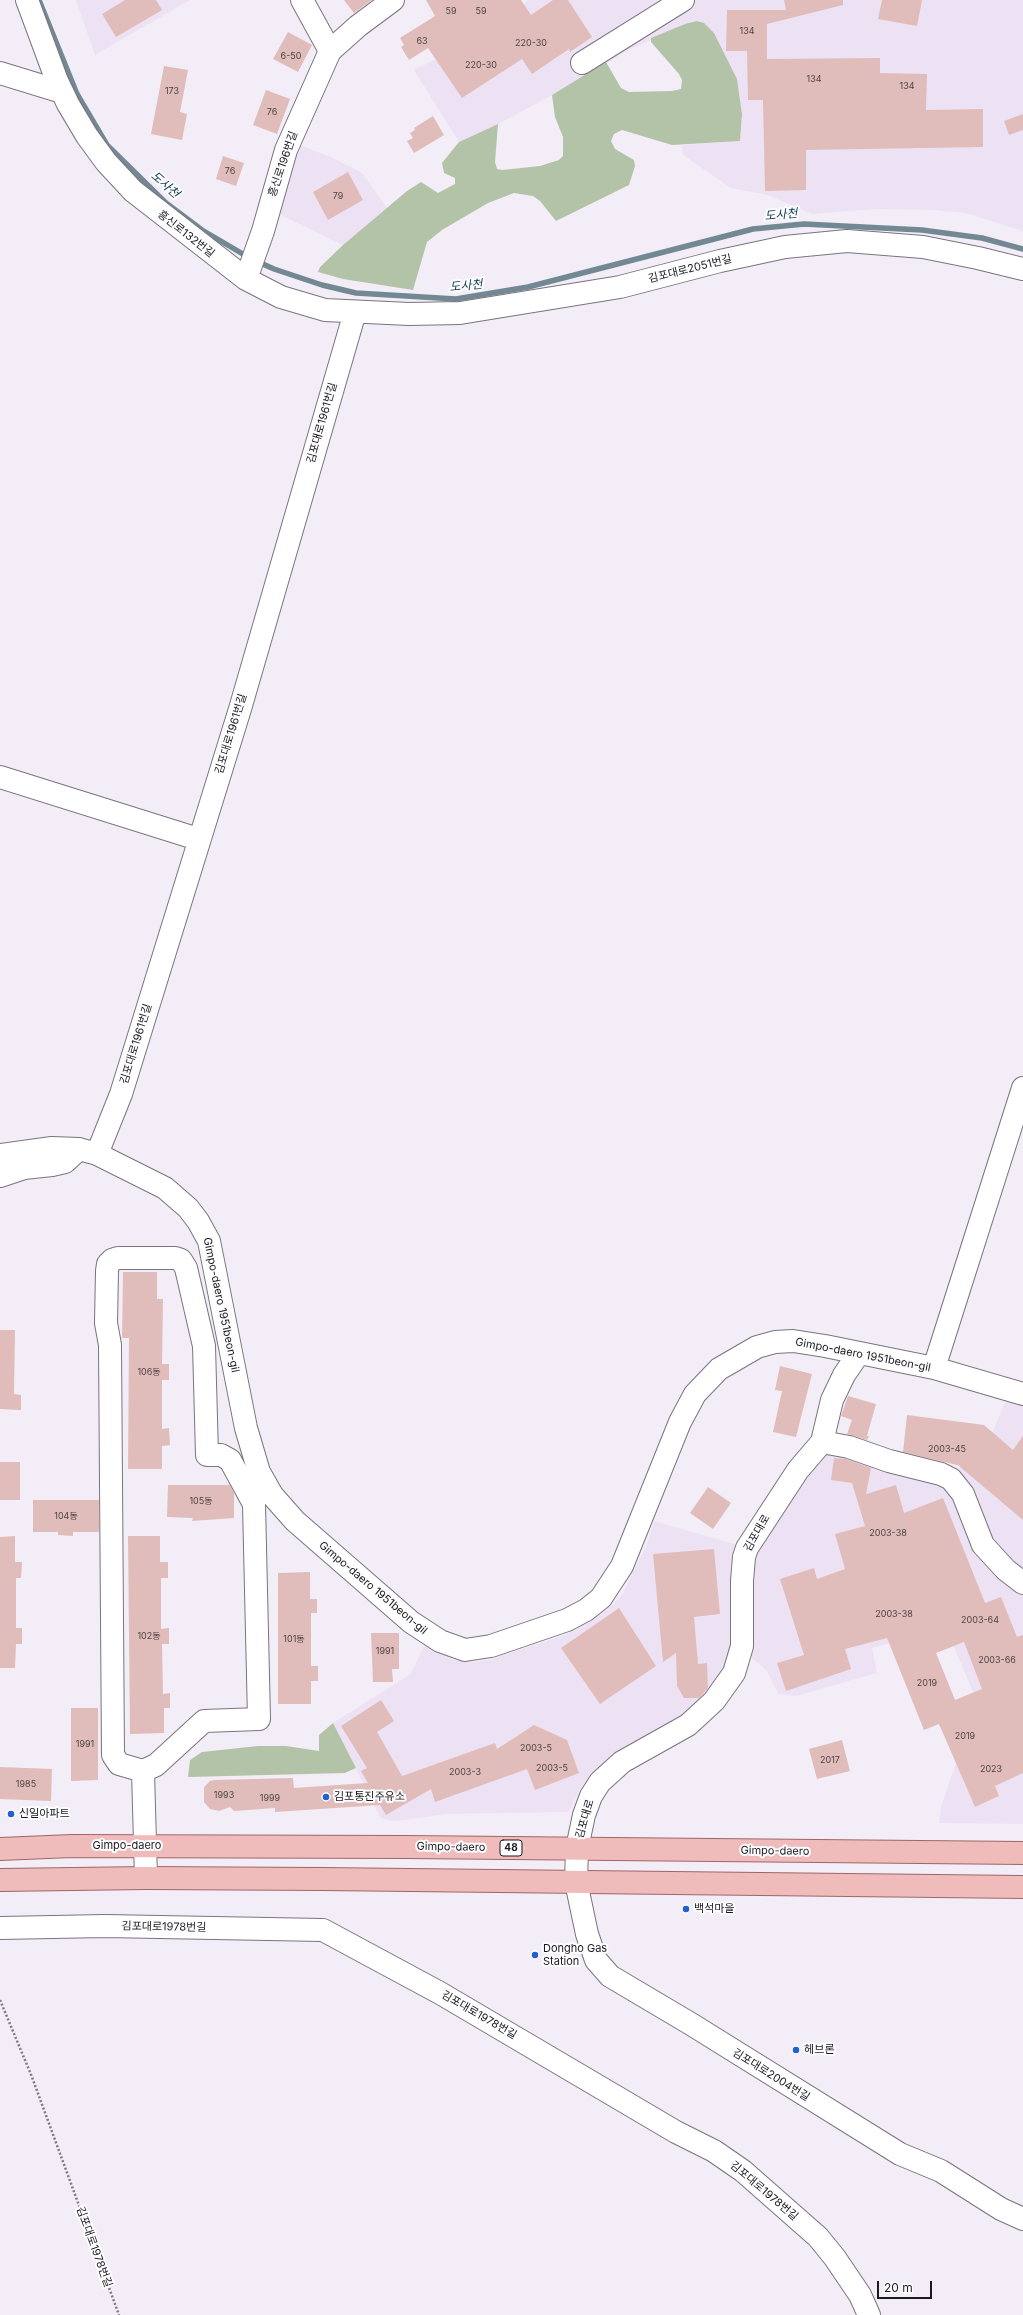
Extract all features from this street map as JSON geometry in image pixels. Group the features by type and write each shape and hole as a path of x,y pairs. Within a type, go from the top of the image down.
{"main road":[{"name":"Gimpo-daero","path":"0,1849 145,1846 577,1848 1023,1853"},
{"path":"0,1880 146,1878 1023,1887"}],"lane":[{"name":"흥신로132번길","path":"27,0 62,92 87,136 106,162 133,191 251,267 281,297 325,310 355,312"},
{"path":"302,0 330,51"},
{"name":"흥신로196번길","path":"251,267 286,150 330,51 358,26 393,0"},
{"path":"582,63 683,0"},
{"path":"0,73 62,92"},
{"name":"김포대로2051번길","path":"355,312 460,313 620,287 720,261 785,247 847,242 923,247 1023,269"},
{"name":"김포대로1961번길","path":"0,1176 24,1168 65,1162 88,1152 121,1094 198,840 240,709 355,312"},
{"path":"0,777 198,840"},
{"path":"934,1368 1023,1088"},
{"name":"Gimpo-daero 1951beon-gil","path":"0,1155 38,1148 88,1152 165,1188 188,1208 205,1232 212,1253 246,1428 256,1465 272,1495 295,1521 411,1622 440,1641 465,1650 491,1646 567,1620 586,1610 601,1598 622,1566 680,1422 695,1394 719,1369 757,1347 775,1342 794,1341 934,1368 1023,1394"},
{"path":"118,1258 175,1258 181,1260 186,1268 204,1346 207,1455 221,1455 230,1460 254,1504 259,1719 204,1722 156,1765 143,1771 119,1764 113,1755 110,1345 106,1323 107,1271 108,1264 112,1260 118,1258"},
{"path":"859,1353 834,1394 822,1442 849,1447 889,1462 941,1474 951,1479 962,1494 983,1545 1006,1570 1023,1582"},
{"name":"김포대로","path":"576,1882 577,1848 584,1815 591,1796 600,1782 622,1762 688,1725 714,1701 726,1686 740,1659 742,1646 742,1582 744,1556 747,1548 798,1470 822,1442"},
{"path":"143,1771 146,1878"},
{"name":"김포대로2004번길","path":"576,1882 587,1934 596,1960 610,1976 691,2024 900,2154 941,2171 1001,2209 1023,2219"},
{"name":"김포대로1978번길","path":"0,1928 105,1926 323,1930 440,1993 676,2132 714,2151 743,2170 818,2237 840,2264 860,2295 869,2315"}],"path":[{"name":"김포대로1978번길","path":"0,2000 32,2077 119,2315"}],"shaded area":[{"path":"76,0 190,0 95,55"},
{"path":"528,0 1023,0 1023,231 966,213 934,210 875,209 812,214 768,195 731,188 683,155 682,145 740,141 742,114 737,79 714,33 685,24 623,53 560,91 498,124 459,142 414,70 444,55 514,15"},
{"path":"295,143 333,158 362,173 387,208 343,245 272,211"},
{"path":"1007,1398 1023,1403 1023,1574 1000,1556 955,1473 993,1431"},
{"path":"827,1450 940,1479 1023,1591 1023,1824 939,1823 941,1807 958,1757 993,1739 946,1628 872,1648 877,1673 796,1696 778,1694 767,1671 750,1656 750,1566 764,1532"},
{"path":"654,1521 741,1546 732,1661 697,1710 609,1758 582,1785 569,1812 445,1814 397,1821 390,1821 380,1817 333,1723 411,1673 425,1644 454,1660 474,1662 488,1660 559,1637 594,1620 613,1605 623,1593 647,1544"}],"green space":[{"path":"697,21 704,23 714,33 737,79 742,114 740,141 672,145 622,130 614,134 611,141 615,149 634,160 635,166 629,185 556,221 540,201 533,196 514,193 488,203 442,230 427,242 413,290 343,279 318,272 320,267 343,245 407,191 421,182 438,193 455,184 455,178 444,173 442,163 459,142 498,124 495,162 497,169 502,170 540,166 559,160 563,156 563,137 555,117 552,95 606,62 621,88 629,92 672,91 681,89 682,80 679,74 651,42 651,38 685,24"},
{"path":"333,1723 356,1768 345,1773 188,1777 190,1760 202,1752 258,1746 286,1746 319,1751 319,1735"}],"building":[{"path":"125,0 156,0 162,10 116,37 102,14"},
{"path":"344,0 372,0 354,13"},
{"path":"426,0 521,0 531,15 553,0 568,0 592,37 570,52 569,49 532,74 522,59 462,98 428,48 409,60 401,47 404,45 400,38 435,16"},
{"path":"784,0 843,0 843,5 767,24 767,59 880,58 880,73 927,74 926,110 983,109 983,147 806,150 806,190 765,191 763,100 748,100 747,51 726,51 727,10 786,10"},
{"path":"882,0 922,0 917,26 878,19"},
{"path":"288,32 312,45 298,72 273,59"},
{"path":"164,66 188,70 180,112 187,114 182,140 151,134"},
{"path":"266,90 290,99 277,134 253,125"},
{"path":"1023,114 1023,130 1009,135 1004,121"},
{"path":"433,116 444,135 414,153 407,141 413,138 410,133 415,130 414,128"},
{"path":"223,156 244,163 236,186 216,179"},
{"path":"348,172 363,200 328,220 313,192"},
{"path":"123,1272 157,1272 157,1299 163,1299 162,1364 169,1364 169,1380 162,1380 162,1429 169,1428 170,1445 162,1446 162,1469 128,1469 129,1338 122,1338"},
{"path":"0,1330 15,1330 14,1394 21,1395 21,1410 0,1409"},
{"path":"780,1366 812,1374 796,1437 773,1432 782,1391 775,1390"},
{"path":"848,1396 876,1404 867,1440 847,1434 852,1420 841,1416"},
{"path":"907,1415 984,1425 1013,1450 1023,1436 1023,1520 959,1466 961,1466 903,1452"},
{"path":"834,1458 846,1459 871,1468 866,1494 896,1485 904,1513 943,1498 985,1603 1001,1597 1017,1637 1023,1635 1023,1773 995,1786 999,1796 975,1807 939,1724 924,1730 887,1638 845,1649 851,1669 786,1691 777,1663 804,1655 780,1579 814,1568 817,1579 845,1569 835,1534 865,1526 852,1483 831,1480","holes":["964,1642 982,1689 955,1700 936,1653"]},
{"path":"0,1462 20,1462 20,1500 0,1500"},
{"path":"168,1485 230,1485 234,1493 234,1518 192,1521 193,1518 167,1517"},
{"path":"708,1487 731,1503 713,1529 690,1513"},
{"path":"33,1500 99,1500 99,1532 73,1532 73,1536 58,1535 58,1532 33,1532"},
{"path":"15,1536 15,1562 22,1562 21,1578 16,1578 16,1628 22,1628 22,1644 16,1644 15,1668 0,1668 0,1537"},
{"path":"128,1536 160,1536 160,1562 168,1562 168,1578 161,1578 161,1629 169,1628 169,1644 162,1644 163,1694 170,1693 170,1708 164,1708 164,1733 130,1734"},
{"path":"714,1549 720,1614 694,1617 698,1664 707,1663 708,1688 699,1698 684,1698 677,1686 676,1653 663,1662 653,1554"},
{"path":"310,1572 310,1599 317,1599 317,1613 311,1613 311,1666 318,1666 318,1681 311,1681 311,1704 278,1704 278,1573"},
{"path":"619,1608 656,1666 600,1704 561,1648"},
{"path":"371,1633 399,1633 399,1669 392,1669 393,1682 373,1682"},
{"path":"381,1700 394,1721 377,1732 402,1776 495,1743 497,1749 534,1725 567,1740 579,1773 535,1790 527,1769 435,1802 431,1789 386,1815 380,1805 275,1812 275,1808 234,1811 230,1807 219,1811 210,1809 204,1802 204,1787 210,1781 214,1780 293,1778 294,1788 368,1783 361,1771 367,1768 341,1726"},
{"path":"71,1708 98,1708 98,1780 71,1781"},
{"path":"842,1740 850,1771 817,1779 809,1749"},
{"path":"0,1767 52,1769 51,1801 0,1799"}],"waterway":[{"name":"도사천","path":"39,0 77,94 107,145 166,203 202,230 248,257"},
{"name":"도사천","path":"256,261 274,269 322,285 356,293 456,299 528,287 753,229 804,224 922,230 982,238 1023,249"}],"place":[{"name":"김포통진주유소","path":"326,1797"},
{"name":"신일아파트","path":"11,1814"},
{"name":"백석마을","path":"686,1909"},
{"name":"Dongho Gas Station","path":"535,1955"},
{"name":"헤브론","path":"796,2050"}]}
